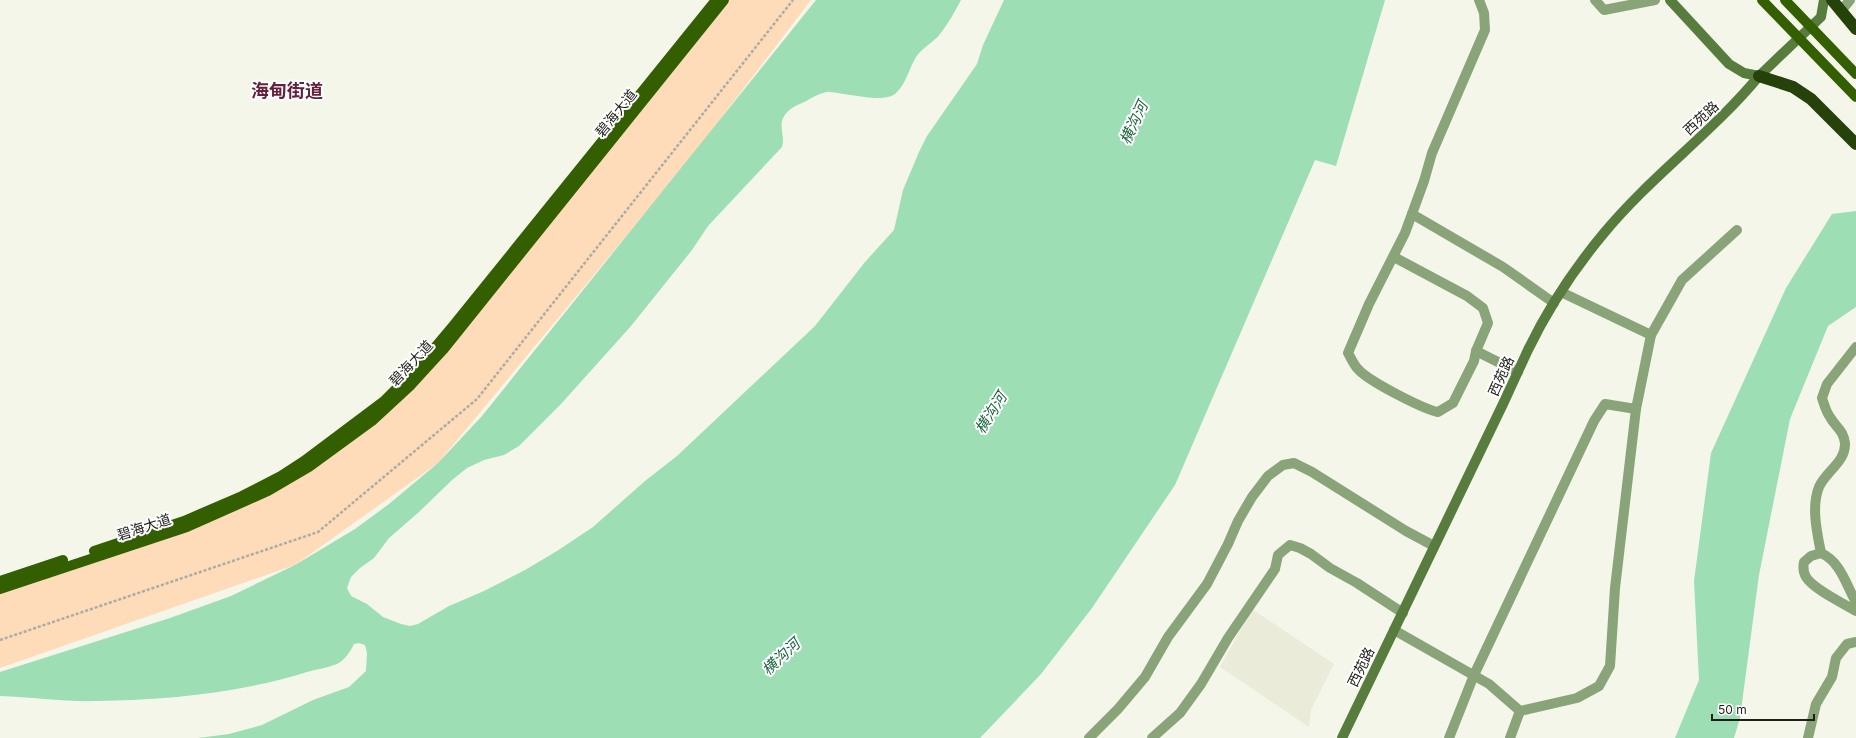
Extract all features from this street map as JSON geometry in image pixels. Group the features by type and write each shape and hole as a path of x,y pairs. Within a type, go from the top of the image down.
{"highway":[{"path":"1832,0 1856,29"},
{"path":"1759,76 1793,87 1811,99 1856,144"}],"main road":[{"name":"碧海大道","path":"0,581 151,533 184,521 264,486 304,461 384,401 421,364 443,338 716,0"},
{"name":"碧海大道","path":"0,588 153,539 232,508 268,491 303,471 372,420 411,385 443,350 724,0"},
{"path":"1670,0 1729,64 1744,73 1759,76"},
{"path":"1762,0 1856,96"},
{"path":"1785,0 1856,74"},
{"name":"西苑路","path":"1342,738 1403,614 1527,352 1561,292 1604,232 1646,188 1733,107 1759,76 1821,17 1824,0"}],"street":[{"path":"1394,257 1467,296 1483,308 1488,323 1476,351 1474,361 1453,404 1438,412 1428,410 1411,401 1359,370 1348,353 1368,304 1394,257 1412,214 1432,154 1486,30 1484,13 1480,0"},
{"path":"1594,0 1604,10 1655,0"},
{"path":"1841,11 1850,0"},
{"path":"1412,214 1503,268 1554,303"},
{"path":"1520,711 1577,698 1599,686 1610,666 1615,588 1636,409 1651,335 1682,280 1737,230"},
{"path":"1561,292 1651,335"},
{"path":"1856,347 1827,384 1822,398 1830,418 1842,430 1845,444 1844,455 1820,485 1816,499 1816,531 1821,553 1834,562 1856,602"},
{"path":"1476,351 1518,372"},
{"path":"1449,738 1474,675 1594,421 1605,404 1636,409"},
{"path":"1089,738 1118,709 1145,677 1168,637 1207,584 1238,521 1252,497 1268,476 1282,465 1294,463 1312,472 1406,531 1434,546"},
{"path":"1152,738 1180,713 1228,638 1275,569 1278,555 1290,546 1300,548 1311,554 1330,568 1357,583 1403,614"},
{"path":"1821,553 1811,556 1804,562 1803,569 1806,578 1814,586 1856,611"},
{"path":"1394,630 1489,684 1520,711"},
{"path":"1808,738 1816,704 1832,677 1836,658 1847,644 1856,642"},
{"path":"1510,738 1520,711"}],"shaded area":[{"path":"724,0 811,0 686,164 438,463 295,565 0,668 0,586 232,509 399,397"},
{"path":"1252,609 1334,664 1311,710 1309,727 1220,667"}],"water":[{"name":"横沟河","path":"816,0 961,0 949,22 940,34 916,57 905,81 895,94 889,97 872,98 827,92 796,106 787,112 782,121 782,147 708,226 692,250 631,326 561,404 519,446 504,455 484,460 467,468 452,480 389,538 374,558 360,568 351,577 347,588 351,596 367,604 383,617 410,626 418,624 449,606 484,591 525,570 557,551 593,527 645,481 677,456 815,326 865,262 894,230 903,190 919,152 927,136 977,64 983,45 1004,0 1385,0 1336,166 1315,160 1175,485 1092,608 1041,674 980,738 198,738 229,734 262,725 313,700 349,687 366,671 367,653 365,645 359,643 354,644 345,658 337,664 256,685 203,694 150,699 85,701 0,696 0,672 170,618 231,596 295,565 355,529 389,504 438,463 482,416"},
{"path":"1856,211 1856,307 1828,326 1790,419 1759,575 1740,718 1734,738 1675,738 1699,680 1694,581 1711,453 1786,288 1832,214"}],"district":[{"name":"海甸街道","path":"287,91"}]}
